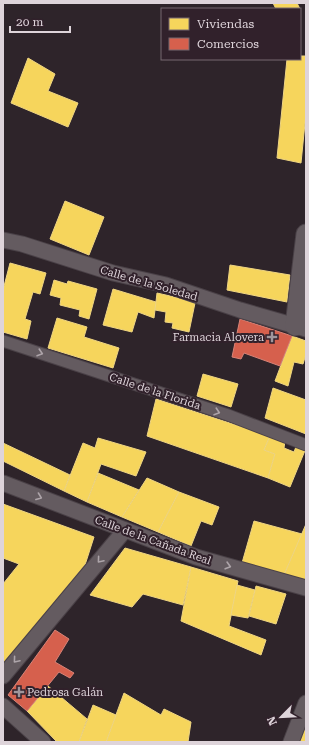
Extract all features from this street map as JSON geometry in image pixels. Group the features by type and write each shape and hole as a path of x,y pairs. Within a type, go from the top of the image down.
{"street":[{"path":"301,327 306,234"},
{"name":"Calle de la Soledad","path":"3,240 22,244 113,273 166,285 240,310 301,327"},
{"name":"Calle de la Florida","path":"3,341 228,415 306,445"},
{"name":"Calle de la Cañada Real","path":"3,483 196,557 306,588"},
{"path":"3,676 125,530"},
{"path":"292,742 306,703"},
{"path":"3,706 43,742"}],"building: Viviendas":[{"path":"273,3 297,3 300,8 276,8"},
{"path":"301,56 306,56 306,113 301,163 277,158 287,60 301,60"},
{"path":"28,58 55,74 48,91 78,103 68,127 11,103"},
{"path":"65,201 104,217 89,255 50,239"},
{"path":"10,263 46,273 40,294 33,292 25,319 31,321 27,339 3,332 3,290"},
{"path":"230,265 290,275 287,302 227,290"},
{"path":"54,280 67,284 68,281 97,289 89,319 79,316 80,310 60,305 61,298 50,295"},
{"path":"113,289 156,302 154,318 138,312 132,332 103,325"},
{"path":"157,293 195,303 189,332 172,328 173,323 165,322 166,312 155,310"},
{"path":"57,318 87,327 84,337 119,348 113,368 48,348"},
{"path":"292,336 306,341 306,354 303,364 294,362 288,386 275,381"},
{"path":"203,374 238,384 231,407 197,396"},
{"path":"273,388 306,400 306,434 265,418"},
{"path":"156,399 270,436 264,450 275,454 268,478 147,436"},
{"path":"270,436 285,441 284,448 294,452 297,444 306,448 290,487 268,478 275,454 264,450"},
{"path":"98,438 146,452 136,476 101,464 87,502 64,491 83,443 95,448"},
{"path":"3,443 70,475 64,491 3,461"},
{"path":"98,473 139,490 122,517 87,502"},
{"path":"147,478 179,492 158,532 122,517"},
{"path":"179,492 219,507 212,525 201,521 191,546 158,532"},
{"path":"3,504 94,537 85,565 3,666 3,584 19,564 3,558"},
{"path":"254,521 302,534 284,575 242,563"},
{"path":"306,524 306,581 284,575"},
{"path":"125,548 191,567 183,605 143,594 132,607 90,595"},
{"path":"191,567 238,581 229,626 266,640 261,655 181,621"},
{"path":"237,585 255,590 248,618 231,615"},
{"path":"256,586 286,594 276,624 249,616"},
{"path":"48,686 87,719 79,742 57,742 27,711"},
{"path":"124,693 161,715 164,709 191,722 188,742 106,742"},
{"path":"93,705 116,715 106,742 79,742"},
{"path":"306,726 306,742 300,742"}],"building: Comercios":[{"path":"240,319 292,336 280,366 244,353 241,359 232,357"},
{"path":"55,630 69,639 55,662 74,673 70,678 59,672 27,711 8,695"}],"place":[{"name":"Farmacia Alovera","path":"272,337"},
{"name":"Pedrosa Galán","path":"19,692"}]}
